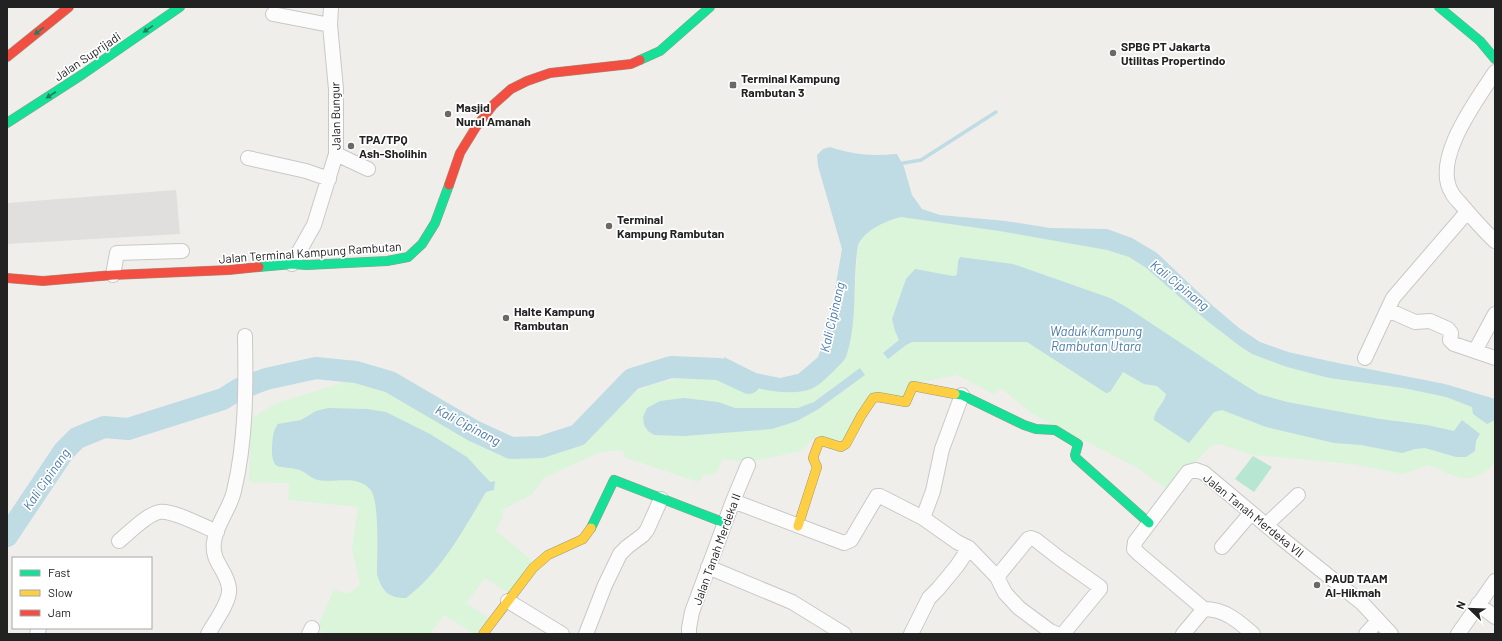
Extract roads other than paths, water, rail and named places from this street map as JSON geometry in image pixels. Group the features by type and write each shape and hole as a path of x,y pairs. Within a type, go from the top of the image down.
{"main road":[{"path":"7,57 69,7"},
{"name":"Jalan Suprijadi","path":"7,123 83,74 180,7"},
{"name":"Jalan Terminal Kampung Rambutan","path":"7,278 43,281 113,275 229,270 292,264 307,265 387,261 408,257 422,244 435,224 460,153 476,127 494,104 511,89 527,81 550,73 631,64 660,51 710,7"},
{"path":"1439,7 1494,54"},
{"path":"798,526 817,467 813,458 819,442 822,441 841,447 846,444 861,416 873,398 878,397 906,402 913,386 962,395 1024,425 1036,429 1055,430 1076,442 1078,447 1075,452 1076,458 1149,523"},
{"path":"483,634 533,568 548,555 578,541 589,532 614,480 725,523"}],"street":[{"name":"Jalan Bungur","path":"292,264 314,225 336,154 336,89 330,25 331,7"},
{"path":"272,14 330,25"},
{"path":"1495,72 1474,104 1453,143 1447,163 1446,179 1452,193 1467,212 1495,241"},
{"path":"336,154 368,169"},
{"path":"248,158 306,171 329,179"},
{"path":"1366,358 1393,298 1467,212"},
{"path":"113,275 117,253 182,251"},
{"path":"1388,310 1415,322 1430,321 1448,329 1451,333 1450,340 1454,344 1495,358"},
{"path":"1475,352 1495,314"},
{"path":"208,634 227,602 230,588 213,552 217,532 234,493 243,438 246,388 245,336"},
{"path":"922,518 933,491 942,449 962,395"},
{"name":"Jalan Tanah Merdeka II","path":"689,634 692,612 733,501 748,465"},
{"name":"Jalan Tanah Merdeka VII","path":"1204,609 1134,549 1135,542 1188,472 1196,470 1204,473 1362,603 1391,634"},
{"path":"733,501 844,543 848,543 878,495 922,518 957,542 969,548 997,577 1006,593 1019,608 1050,631 1057,634"},
{"path":"1266,525 1298,495"},
{"path":"586,634 605,585 620,554 644,535 661,499"},
{"path":"119,541 157,512 172,513 217,532"},
{"path":"1222,547 1251,512"},
{"path":"997,577 1028,539 1031,538 1036,540 1100,587 1100,589 1063,634"},
{"path":"911,634 918,616 929,598 957,566 969,548"},
{"path":"708,567 792,602 844,634"},
{"path":"1458,634 1495,581"},
{"path":"508,601 562,634"},
{"path":"1478,604 1495,617"},
{"path":"1183,634 1204,609 1221,611 1235,619 1253,634"},
{"path":"1366,634 1378,621"}],"water":[{"path":"830,147 847,152 863,154 897,154 904,167 912,195 922,209 940,215 1006,221 1050,228 1107,229 1132,238 1157,253 1213,306 1239,328 1260,342 1288,352 1445,384 1495,399 1495,420 1487,424 1473,414 1472,407 1446,397 1403,388 1329,378 1287,367 1252,354 1206,320 1145,267 1129,257 1107,250 999,231 901,217 876,227 865,235 858,245 855,272 853,327 847,354 842,363 824,380 813,388 803,391 780,392 741,384 721,377 724,357 756,373 780,378 798,374 818,357 832,306 842,249 818,166 817,155 823,149"},
{"name":"Waduk Kampung Rambutan Utara","path":"960,257 1013,264 1110,298 1128,308 1259,394 1287,402 1380,419 1427,425 1454,431 1462,420 1480,434 1476,441 1475,451 1466,457 1456,457 1425,448 1402,453 1361,445 1334,443 1266,427 1222,410 1214,412 1189,443 1154,420 1154,416 1166,394 1157,386 1144,384 1123,372 1110,392 1106,393 1027,342 912,342 888,359 883,353 899,340 892,319 906,279 915,269 953,276 957,275 958,261"},
{"path":"860,368 865,375 817,410 797,421 772,429 684,436 654,435 648,431 644,425 643,417 647,408 660,401 684,398 718,402 735,408 798,408 814,402"},
{"path":"328,408 367,409 386,412 430,434 467,457 490,482 495,481 494,490 486,492 441,563 419,587 406,598 390,595 381,585 377,574 377,516 373,495 370,489 364,484 350,480 328,481 315,479 302,471 280,467 274,462 272,447 275,430 278,424 301,420 316,411"}],"waterway":[{"path":"898,164 921,160 996,112"},
{"name":"Kali Cipinang","path":"7,536 64,451 77,438 104,427 128,429 223,399 239,389 266,379 316,368 356,372 390,382 474,431 511,448 541,447 578,435 632,379 671,367 719,369 749,383"}],"place":[{"name":"SPBG PT Jakarta Utilitas Propertindo","path":"1113,53"},
{"name":"Terminal Kampung Rambutan 3","path":"733,85"},
{"name":"Masjid Nurul Amanah","path":"448,114"},
{"name":"TPA/TPQ Ash-Sholihin","path":"351,146"},
{"name":"Terminal Kampung Rambutan","path":"609,226"},
{"name":"Halte Kampung Rambutan","path":"506,318"},
{"name":"PAUD TAAM Al-Hikmah","path":"1317,585"}]}
